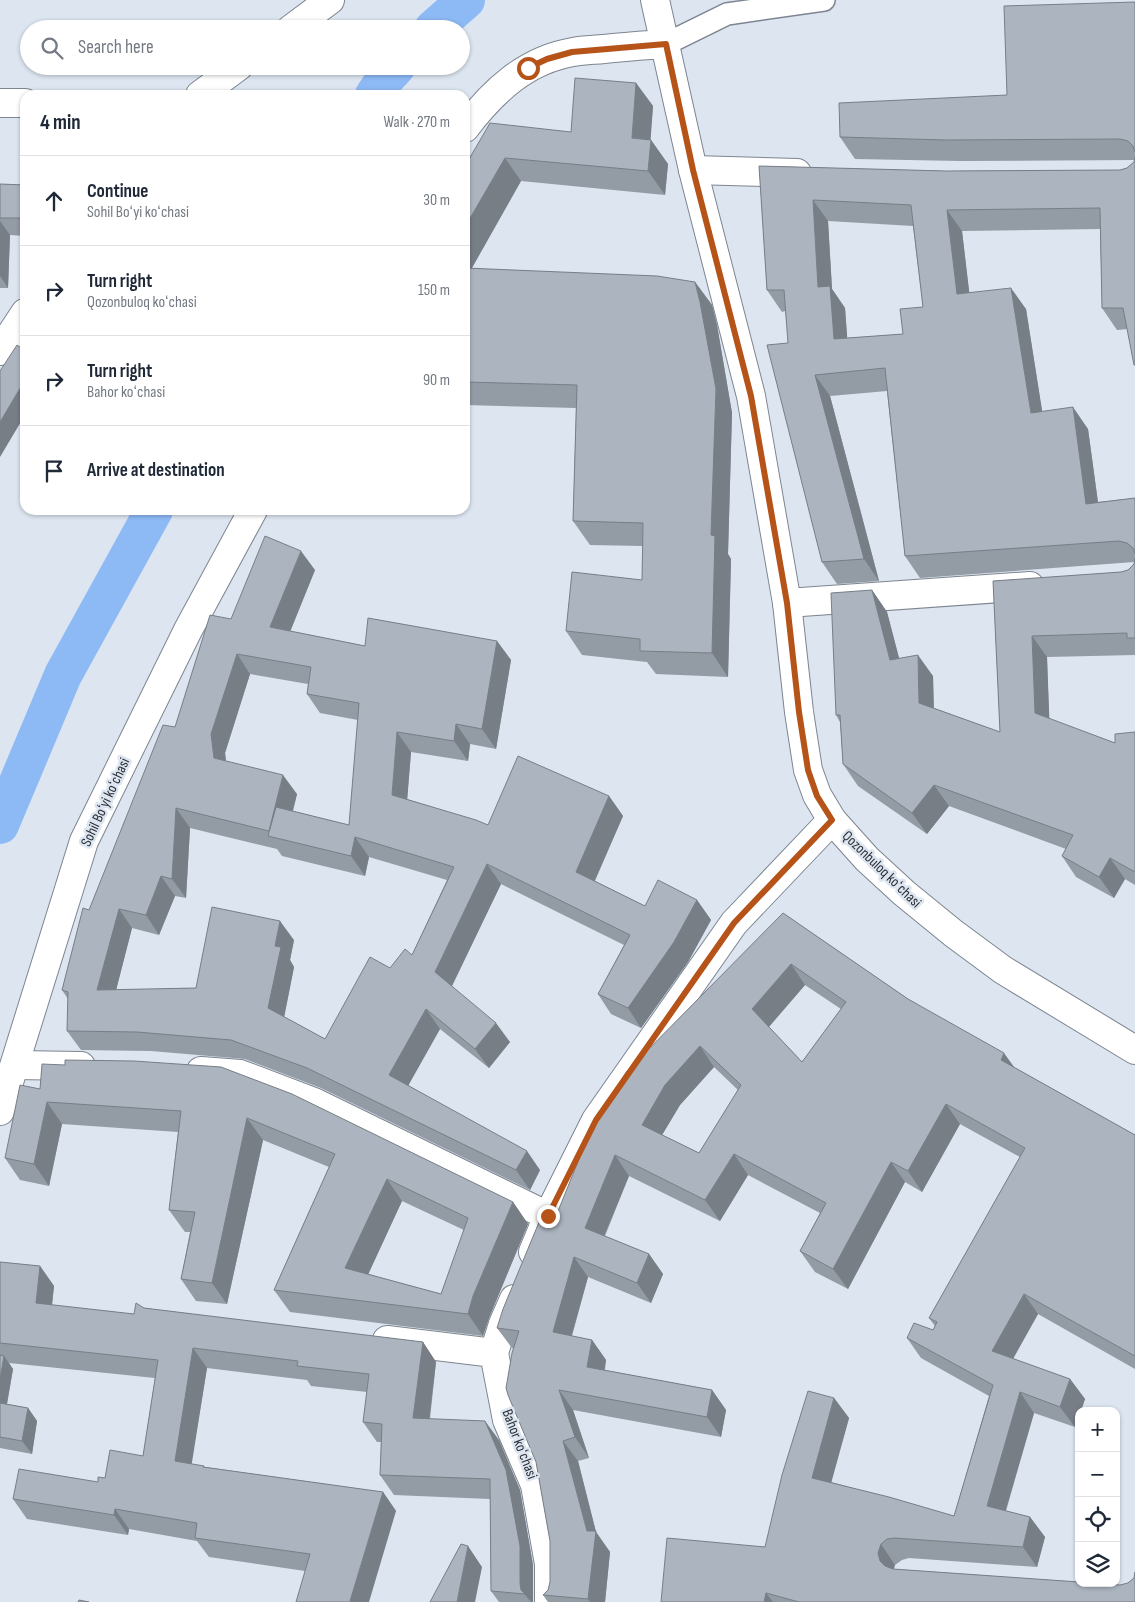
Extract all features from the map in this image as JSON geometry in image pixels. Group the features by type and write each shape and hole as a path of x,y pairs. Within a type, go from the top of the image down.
{"street":[{"path":"303,20 330,0"},
{"name":"Qozonbuloq koʻchasi","path":"656,0 693,170 751,396 787,603 799,712 808,770 817,796 832,820 867,859 952,933 1003,970 1135,1050"},
{"path":"470,122 490,97 508,81 547,59 572,52 666,44"},
{"path":"207,90 227,75"},
{"path":"0,103 20,103"},
{"path":"693,170 822,174"},
{"path":"0,351 20,321"},
{"name":"Sohil Boʻyi koʻchasi","path":"0,1111 84,841 188,630 250,515"},
{"path":"787,603 1055,584"},
{"name":"Bahor koʻchasi","path":"549,1602 549,1564 535,1485 508,1420 494,1353 503,1324 548,1216 596,1120 734,923 832,820"},
{"path":"14,1065 101,1066"},
{"path":"177,1069 240,1074 314,1102 548,1216"},
{"path":"366,1337 494,1353"}],"lane":[{"path":"666,44 727,14 824,0"}],"building":[{"path":"1135,2 1135,152 1133,146 1128,141 1120,139 946,140 840,137 839,103 1007,95 1004,6"},
{"path":"575,78 636,83 632,138 651,140 648,171 505,158 470,218 470,157 490,123 571,132"},
{"path":"1135,157 1135,365 1123,308 1102,308 1100,208 947,210 957,294 1011,288 1031,413 1073,407 1086,504 1135,498 1135,554 1133,548 1127,543 1119,541 905,556 885,368 815,375 864,559 822,562 767,345 788,343 784,290 767,290 759,166 946,171 1120,170 1127,168 1134,162","holes":["813,200 911,205 923,307 900,309 903,334 834,339 830,286 818,287"]},
{"path":"0,184 20,185 20,218 0,218"},
{"path":"470,268 657,276 695,282 716,389 711,535 715,536 712,653 640,651 640,639 566,631 572,572 642,580 643,523 573,521 577,385 470,382"},
{"path":"17,345 20,347 20,388 0,422 0,371"},
{"path":"265,536 301,551 270,627 365,646 368,618 497,641 482,729 456,724 454,741 397,732 392,795 488,825 518,756 609,796 576,872 645,906 658,880 697,900 674,942 628,1008 598,994 630,935 487,864 435,972 496,1023 475,1049 426,1009 389,1075 527,1151 516,1170 307,1068 231,1040 137,1032 67,1031 68,992 62,990 83,908 89,910 163,725 175,727 210,615 231,619","holes":["237,654 311,667 307,694 359,703 349,825 276,807 268,836 351,856 355,837 454,867 412,955 405,949 390,968 370,957 325,1039 268,1008 281,947 275,946 280,921 212,907 196,988 97,990 119,909 146,915 161,876 172,879 176,808 269,831 283,775 214,758 211,734"]},
{"path":"1135,558 1135,638 1127,638 1127,633 1032,636 1035,713 1115,743 1115,734 1135,732 1135,872 1110,858 1099,877 1062,856 1073,835 934,785 912,813 843,764 840,715 836,715 831,593 872,590 890,660 918,655 919,703 1000,732 993,581 1121,572 1128,570 1134,564"},
{"path":"783,913 908,999 1004,1053 1001,1060 1135,1135 1135,1356 1024,1294 992,1351 1070,1379 1060,1407 1020,1392 987,1506 1030,1517 1023,1547 895,1538 887,1539 881,1544 878,1553 880,1561 885,1566 893,1569 1075,1582 1075,1587 1120,1587 1120,1585 1128,1583 1134,1578 1135,1572 1135,1602 799,1602 766,1593 764,1602 661,1602 667,1538 765,1547 782,1475 808,1391 834,1398 812,1478 889,1497 954,1516 993,1385 907,1338 914,1323 933,1330 937,1322 929,1318 1025,1148 946,1104 908,1171 891,1162 833,1269 800,1251 826,1203 734,1154 705,1200 615,1155 585,1228 649,1254 637,1283 574,1257 553,1332 592,1340 587,1367 712,1390 707,1417 559,1390 575,1437 563,1441 587,1531 596,1531 588,1599 543,1595 548,1590 550,1582 550,1541 536,1462 506,1388 512,1353 519,1331 497,1328 542,1215 554,1221 594,1122 627,1071","holes":["791,964 846,1002 802,1062 752,1009","700,1046 741,1085 699,1153 642,1125 665,1085"]},
{"path":"65,1060 134,1061 221,1067 292,1094 513,1202 473,1296 468,1314 274,1290 335,1154 247,1118 212,1283 181,1279 195,1212 169,1210 181,1111 47,1102 34,1164 5,1158 20,1085 40,1089 42,1064 65,1065","holes":["387,1179 468,1218 441,1294 345,1268"]},
{"path":"0,1262 40,1266 36,1303 134,1314 136,1303 144,1308 423,1342 413,1418 485,1421 506,1470 520,1546 521,1590 525,1594 491,1591 490,1479 380,1475 382,1424 363,1422 369,1374 297,1366 298,1361 193,1348 175,1461 203,1467 383,1492 350,1601 354,1602 296,1602 310,1554 195,1538 197,1523 115,1509 114,1515 13,1499 19,1469 98,1482 98,1477 105,1478 110,1450 143,1456 158,1360 0,1343"},
{"path":"0,1355 4,1356 0,1379"},
{"path":"0,1403 28,1408 22,1441 0,1437"},
{"path":"461,1544 468,1546 457,1602 430,1602"}],"waterway":[{"path":"443,20 466,0"},
{"path":"377,90 389,75"},
{"path":"0,825 63,675 151,515"}],"route":[{"path":"528,68 547,59 572,52 666,44 693,170 751,396 787,603 799,712 808,770 817,796 832,820 734,923 596,1120 548,1216"}]}
